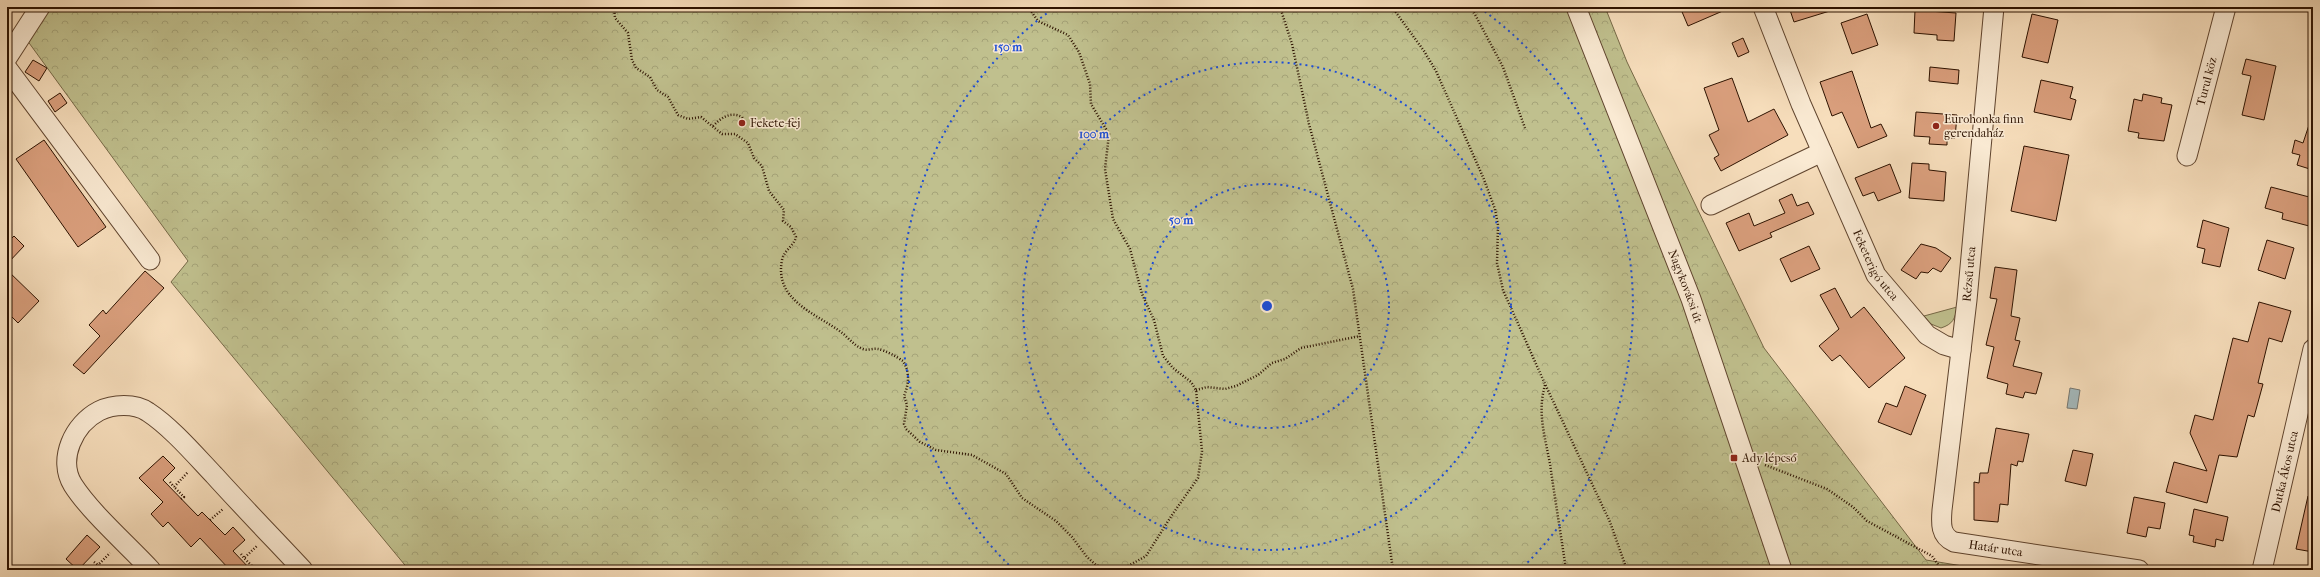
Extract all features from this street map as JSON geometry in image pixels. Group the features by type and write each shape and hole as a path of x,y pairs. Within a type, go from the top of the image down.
{"street":[{"path":"7,58 40,7"},
{"name":"Nagykovácsi út","path":"1576,7 1691,299 1782,570"},
{"name":"Feketerigó utca","path":"1763,7 1822,152 1876,275 1928,335 1944,346 1961,350"},
{"name":"Rézsű utca","path":"1947,539 1941,528 1942,510 1961,350 1994,7"},
{"name":"Turul köz","path":"2187,156 2226,7"},
{"path":"7,68 150,260"},
{"path":"1711,205 1822,152"},
{"name":"Dutka Ákos utca","path":"2262,570 2313,349"},
{"path":"151,570 72,484 67,465 69,446 88,417 106,408 130,406 148,411 200,460 303,570"},
{"name":"Határ utca","path":"1947,539 1962,544 2139,570"}],"path":[{"path":"614,7 615,18 628,33 632,60 636,68 650,77 657,90 668,97 678,115 688,119 701,117 722,134 735,134 748,143 754,158 762,166 769,191 784,210 783,221 791,227 796,237 786,249 782,258 782,280 788,294 802,306 841,332 859,347 866,350 878,349 900,359 905,364 909,382 904,396 908,405 904,418 906,429 930,448 972,455 1006,474 1022,498 1060,525 1086,557 1096,565 1110,570"},
{"path":"1028,7 1038,21 1068,35 1079,52 1090,84 1091,104 1109,134 1105,169 1113,219 1130,249 1142,294 1154,320 1163,356 1173,368 1191,382 1196,390 1202,451 1198,478 1146,556 1121,570"},
{"path":"1280,7 1292,44 1309,124 1342,242 1353,289 1393,570"},
{"path":"1392,7 1424,51 1436,71 1482,177 1495,209 1498,225 1497,263 1501,283 1545,384 1610,522 1627,570"},
{"path":"1471,7 1503,67 1525,128"},
{"path":"713,126 723,118 732,114 742,117 746,125"},
{"path":"1196,390 1207,387 1225,389 1236,386 1258,375 1272,363 1285,359 1301,348 1360,336"},
{"path":"1545,384 1541,400 1541,422 1549,458 1566,570"},
{"path":"174,487 200,460"},
{"path":"1784,473 1827,489 1854,507 1867,521 1932,556 1942,570"},
{"path":"170,482 184,497 181,499"},
{"path":"244,558 270,535"},
{"path":"98,565 123,540"},
{"path":"241,554 254,568 252,570"},
{"path":"94,562 103,570"}],"green space":[{"path":"42,7 1605,7 1627,62 1764,348 1926,560 1987,570 409,570 171,282 188,261 24,36"},
{"path":"1957,307 1951,323 1941,328 1931,324 1924,316"}],"shaded area":[{"path":"2070,388 2080,390 2077,409 2067,408"}],"building":[{"path":"1680,7 1732,7 1688,26"},
{"path":"1789,7 1832,7 1833,10 1794,22"},
{"path":"1915,10 1956,13 1954,41 1937,40 1937,35 1914,33"},
{"path":"1867,14 1878,45 1852,54 1841,23"},
{"path":"2032,14 2058,20 2048,63 2022,57"},
{"path":"1743,38 1749,52 1738,57 1732,43"},
{"path":"2246,59 2276,66 2264,120 2242,115 2251,76 2242,74"},
{"path":"33,60 47,68 39,81 25,72"},
{"path":"1930,67 1959,70 1958,84 1929,81"},
{"path":"1852,71 1871,128 1881,124 1887,136 1858,148 1842,112 1832,116 1820,82"},
{"path":"1732,78 1748,122 1774,109 1788,135 1721,171 1714,158 1719,155 1709,135 1719,130 1704,88"},
{"path":"2041,80 2073,87 2070,98 2076,100 2071,120 2034,112"},
{"path":"60,93 67,103 55,112 48,101"},
{"path":"2143,94 2162,98 2161,103 2172,105 2164,141 2138,138 2139,133 2128,131 2134,99 2142,101"},
{"name":"Eurohonka finn gerendaház","path":"1916,112 1957,115 1955,138 1947,138 1947,145 1929,144 1930,137 1914,136"},
{"path":"2310,122 2313,122 2313,170 2297,165 2300,155 2292,153 2295,140 2303,143"},
{"path":"44,140 106,227 78,247 16,159"},
{"path":"2024,146 2069,155 2056,221 2011,211"},
{"path":"1912,163 1929,164 1929,170 1946,172 1944,201 1909,198"},
{"path":"1890,164 1901,192 1878,201 1874,192 1863,196 1855,178"},
{"path":"2271,187 2313,198 2313,227 2282,219 2283,213 2265,208"},
{"path":"1792,194 1797,206 1808,202 1814,214 1770,233 1772,237 1739,251 1726,223 1749,213 1754,226 1785,213 1779,200"},
{"path":"2203,220 2229,228 2220,267 2202,263 2205,249 2197,247"},
{"path":"14,236 24,246 7,264 7,243"},
{"path":"2267,240 2294,248 2285,279 2258,270"},
{"path":"1921,244 1936,248 1951,258 1941,272 1933,268 1928,273 1921,272 1916,279 1901,270"},
{"path":"1809,246 1820,269 1791,282 1780,259"},
{"path":"1995,267 2017,270 2011,316 2020,318 2015,340 2020,341 2013,366 2042,373 2036,394 2025,392 2023,398 2006,394 2008,384 1987,378 1994,347 1986,345 1997,299 1990,298"},
{"path":"7,270 39,301 18,323 7,312"},
{"path":"145,271 164,288 84,374 73,365 100,336 89,325 103,310 106,314"},
{"path":"1835,288 1851,318 1864,307 1905,358 1869,388 1840,355 1832,361 1819,346 1839,329 1820,295"},
{"path":"2259,302 2291,311 2282,342 2269,338 2258,383 2263,384 2254,417 2248,415 2237,457 2219,455 2207,503 2166,492 2174,462 2207,471 2190,433 2195,415 2213,420 2233,338 2248,342"},
{"path":"1905,386 1926,395 1911,435 1878,422 1886,403 1897,407"},
{"path":"1996,428 2029,434 2023,462 2018,461 2017,466 2011,464 2008,505 2000,504 1998,522 1974,520 1974,482 1979,483 1980,473 1988,473"},
{"path":"2073,450 2093,454 2086,486 2065,481"},
{"path":"163,456 175,468 163,480 198,516 202,512 225,535 233,527 245,540 233,551 251,570 230,570 200,538 191,547 168,522 163,527 151,514 163,502 139,478"},
{"path":"2308,496 2313,497 2313,552 2296,549"},
{"path":"2134,497 2165,503 2160,529 2148,527 2146,537 2127,533"},
{"path":"2194,509 2228,517 2223,541 2216,539 2215,547 2193,542 2194,536 2189,535"},
{"path":"87,535 100,547 78,570 66,559"}],"place":[{"name":"Fekete-fej","path":"742,123"},
{"name":"Eurohonka finn gerendaház","path":"1936,126"},
{"name":"Ady lépcső","path":"1734,458"}]}
